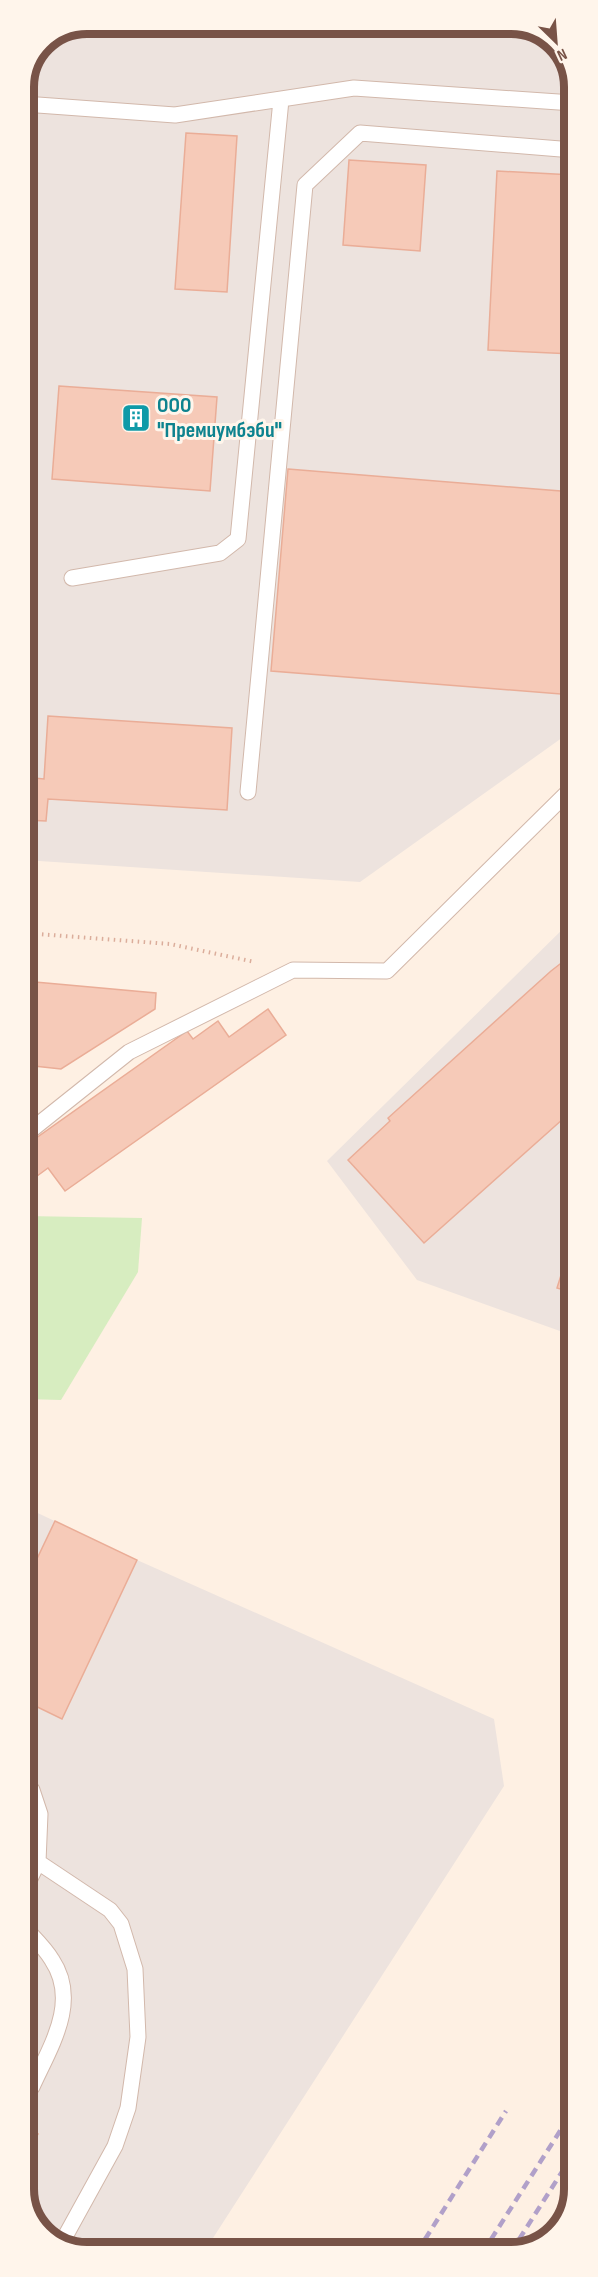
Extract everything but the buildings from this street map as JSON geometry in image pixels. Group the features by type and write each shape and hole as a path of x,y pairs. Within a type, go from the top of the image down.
{"lane":[{"path":"34,105 175,115 354,88 564,102"},
{"path":"72,578 220,553 238,539 281,100"},
{"path":"248,792 305,185 360,133 564,149"},
{"path":"34,1129 129,1052 293,970 387,971 564,796"},
{"path":"34,1796 40,1814 38,1862 34,1870"},
{"path":"38,1862 111,1910 121,1924 135,1969 138,2037 128,2108 115,2146 65,2237"},
{"path":"34,1939 52,1960 63,1983 65,2000 57,2031 34,2083"}],"path":[{"path":"34,934 170,944 293,970"}],"shaded area":[{"path":"87,34 514,35 526,37 526,72 561,72 564,87 564,736 360,882 34,861 34,87 43,58 58,43"},
{"path":"564,928 564,1332 417,1280 327,1161"},
{"path":"34,1511 137,1560 494,1719 504,1786 210,2242 84,2242 58,2234 48,2224 39,2210 34,2190"}],"green space":[{"path":"34,1216 142,1218 138,1272 61,1400 34,1399"}],"railway":[{"path":"423,2242 506,2111"},
{"path":"489,2242 564,2125"},
{"path":"518,2241 564,2169"}],"place":[{"name":"ООО \"Премиумбэби\"","path":"136,418"}]}
